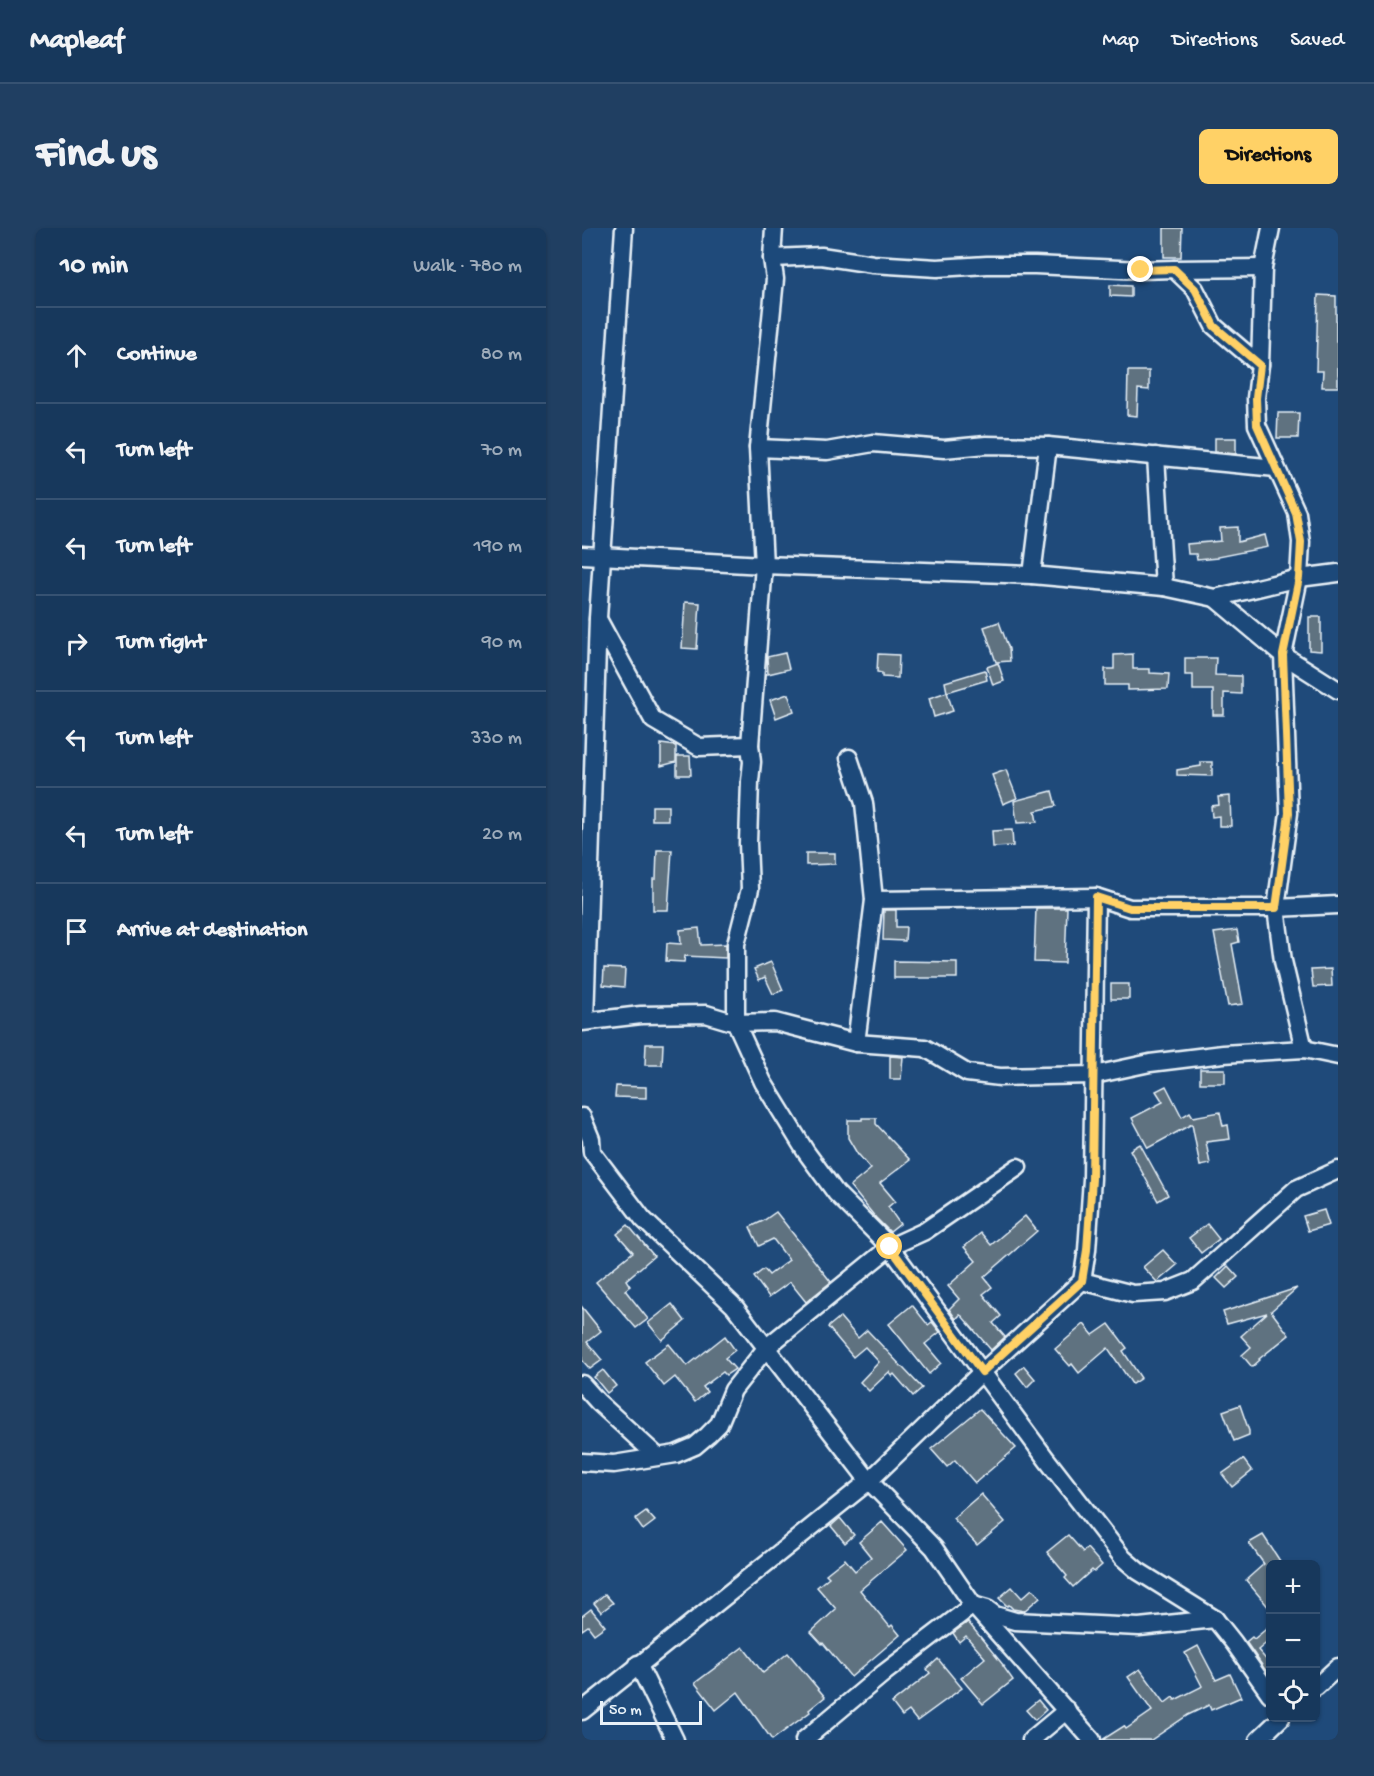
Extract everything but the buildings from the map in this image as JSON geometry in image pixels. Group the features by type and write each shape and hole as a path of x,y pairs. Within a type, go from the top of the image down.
{"street":[{"path":"624,228 598,618 584,1021 641,1015 706,1014 736,1023 775,1022 856,1043 925,1048 967,1072 1000,1077 1094,1075 1150,1063 1213,1055 1304,1049 1338,1056"},
{"path":"774,228 772,258 775,279 758,448 764,565 750,745 752,762 748,843 750,889 736,944 736,1023 763,1082 806,1152 836,1193 890,1247 1047,1460 1130,1565 1215,1620 1266,1688"},
{"path":"1271,228 1263,268 1260,365 1256,398 1257,425 1296,513 1301,542 1299,578 1283,655 1289,813 1276,908 1283,961 1304,1049"},
{"path":"772,258 821,256 873,264 937,268 987,265 1141,270 1263,268"},
{"path":"1174,269 1195,289 1214,326 1260,365"},
{"path":"758,448 827,451 873,443 944,449 986,445 1048,446 1275,468"},
{"path":"1032,575 1048,446"},
{"path":"1156,456 1164,587"},
{"path":"582,555 764,565 1032,575 1164,587 1215,598 1299,578 1338,573"},
{"path":"1215,598 1283,655 1338,690"},
{"path":"598,618 653,720 699,747 750,745"},
{"path":"849,758 864,803 874,900 856,1043"},
{"path":"582,1711 869,1481 982,1372 1082,1281 1087,1250 1092,1179 1096,897"},
{"path":"874,900 1096,897 1130,908 1276,908 1338,905"},
{"path":"582,1117 591,1139 587,1157 643,1219 734,1306 869,1481 934,1548 973,1605 1092,1740"},
{"path":"582,1462 614,1464 676,1454 695,1446 719,1424 733,1390 766,1347 890,1247 925,1231 1018,1167"},
{"path":"1082,1281 1132,1294 1165,1292 1193,1281 1296,1189 1338,1170"},
{"path":"582,1384 598,1402 657,1456"},
{"path":"973,1605 1015,1621 1140,1627 1215,1620"},
{"path":"804,1740 884,1673 973,1605"},
{"path":"638,1664 675,1740"},
{"path":"1320,1683 1338,1667"},
{"path":"1031,1740 1067,1710"},
{"path":"1258,1740 1277,1722"}],"route":[{"path":"890,1247 982,1372 1082,1281 1087,1250 1092,1179 1096,897 1130,908 1276,908 1289,813 1283,655 1299,578 1300,529 1296,513 1257,425 1256,398 1260,365 1214,326 1195,289 1174,269 1141,270"}]}
